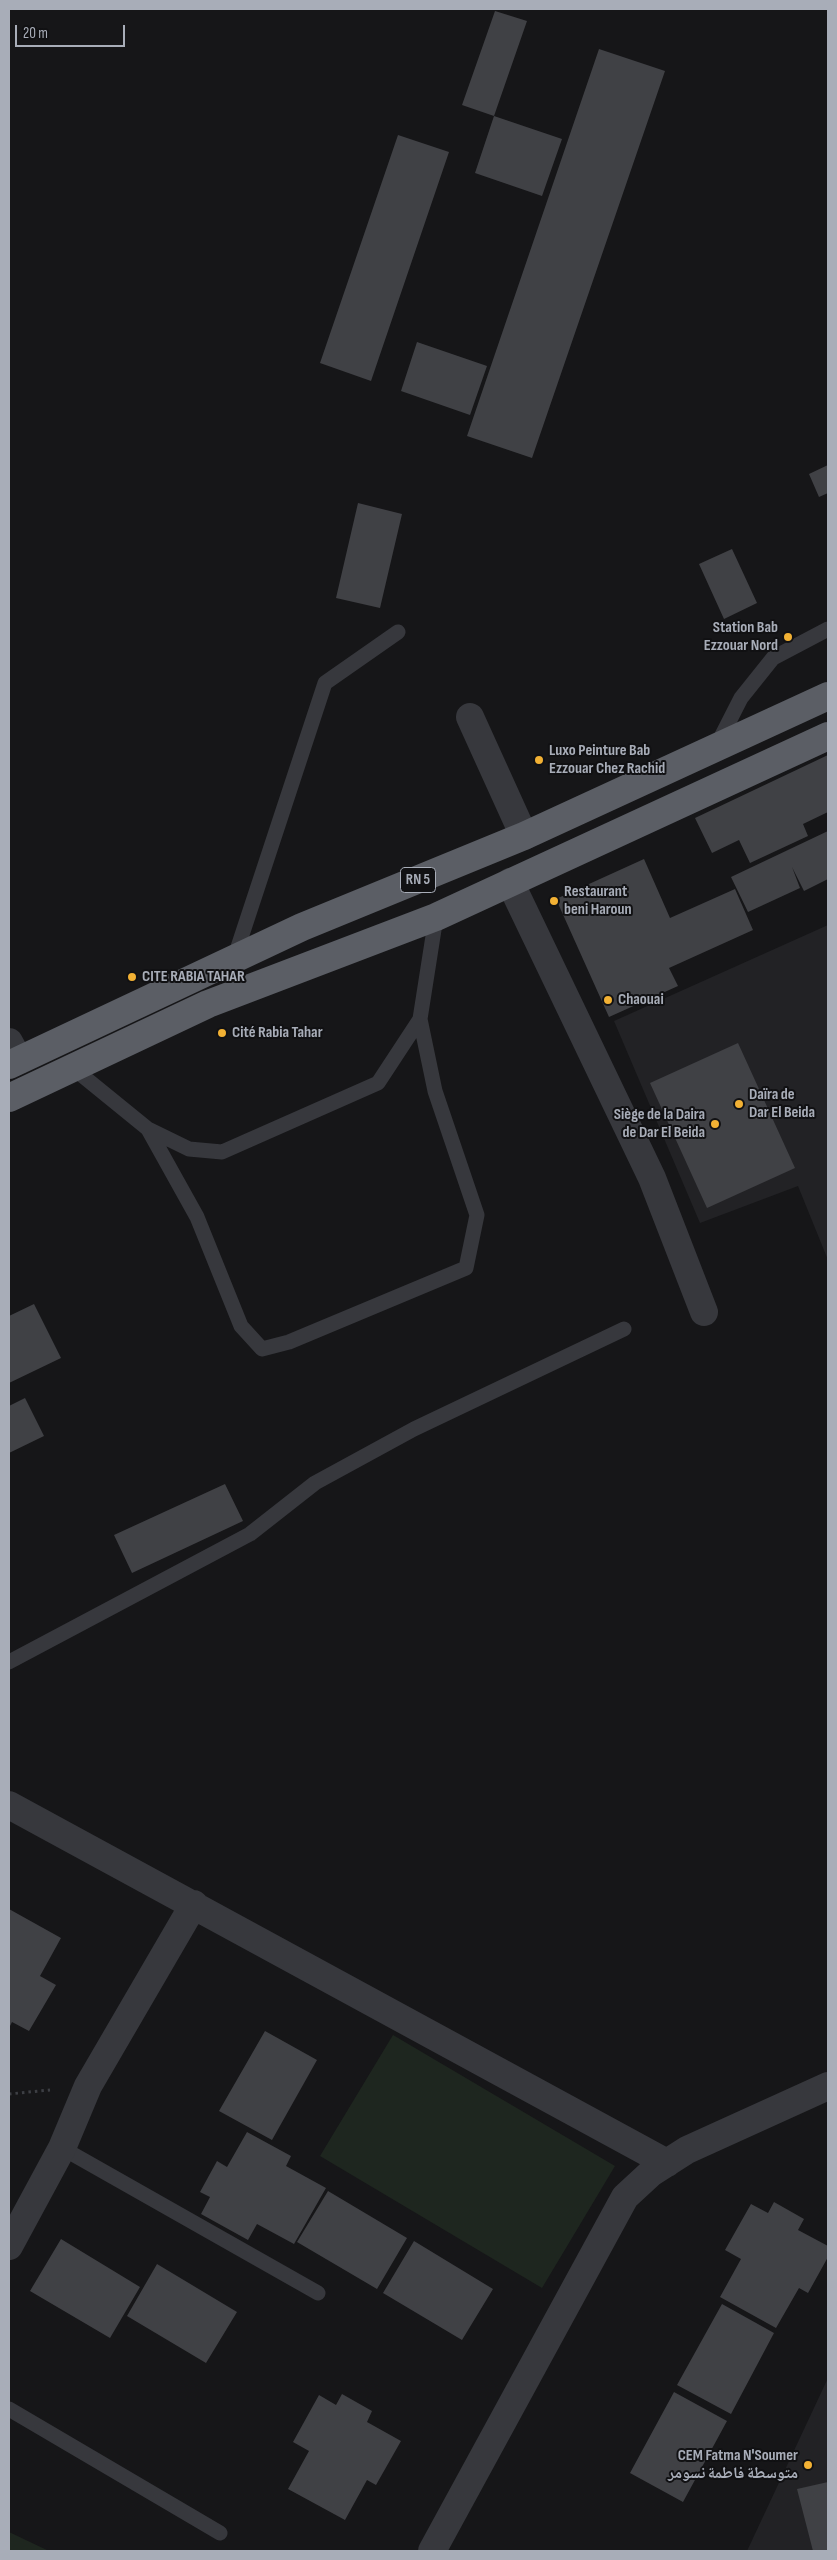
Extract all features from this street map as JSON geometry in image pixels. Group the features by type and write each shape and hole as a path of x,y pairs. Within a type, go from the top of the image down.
{"highway":[{"name":"RN 5","path":"11,1057 302,927 524,836 828,696"},
{"name":"RN 5","path":"9,1098 208,1004 436,917 828,736"}],"street":[{"path":"470,717 524,836"},
{"path":"510,882 652,1178 704,1312"},
{"path":"9,1805 667,2163"},
{"path":"9,2246 62,2148 88,2086 194,1904"},
{"path":"432,2551 625,2197 652,2172 687,2150 828,2086"}],"lane":[{"path":"714,750 741,698 773,658 828,629"},
{"path":"234,959 325,683 398,632"},
{"path":"148,1129 198,1217 241,1326 262,1349 289,1342 466,1268 477,1215 435,1091 420,1019 436,917"},
{"path":"73,1068 148,1129 189,1148 222,1152 378,1083 420,1019"},
{"path":"9,1662 250,1534 316,1483 398,1438 624,1329"},
{"path":"62,2148 318,2293"},
{"path":"9,2409 220,2533"}],"shaded area":[{"name":"Daïra de Dar El Beida","path":"828,925 828,1260 798,1186 700,1223 614,1021"},
{"path":"393,2035 615,2166 542,2288 320,2156"},
{"name":"CEM Fatma N'Soumer متوسطة فاطمة نسومر","path":"828,2378 828,2551 747,2551"},
{"path":"9,2532 49,2551 9,2551"}],"building":[{"path":"495,11 527,21 494,116 462,105"},
{"path":"599,49 665,71 532,458 467,436"},
{"path":"494,116 562,139 542,196 475,173"},
{"path":"398,135 449,152 371,381 320,363"},
{"path":"417,342 487,366 470,415 401,391"},
{"path":"828,465 828,493 819,497 809,474"},
{"path":"358,503 402,514 380,608 336,598"},
{"path":"732,549 757,603 724,619 699,564"},
{"path":"828,755 828,812 803,824 808,836 750,863 739,840 712,853 695,818"},
{"path":"828,831 828,879 804,891 792,867 800,888 748,912 731,877"},
{"path":"644,859 670,918 735,889 753,930 669,968 678,986 609,1017 556,899"},
{"path":"738,1043 795,1168 707,1208 650,1083"},
{"path":"34,1304 61,1358 9,1383 9,1316"},
{"path":"25,1398 44,1436 9,1453 9,1406"},
{"path":"225,1484 243,1521 132,1573 114,1535"},
{"path":"9,1909 61,1938 40,1976 56,1985 29,2031 12,2022 9,2028"},
{"path":"265,2031 317,2060 272,2140 219,2111"},
{"path":"247,2132 291,2156 286,2166 326,2188 294,2244 257,2224 248,2240 201,2214 210,2197 200,2192 217,2161 227,2167"},
{"path":"328,2191 407,2238 377,2289 297,2242"},
{"path":"774,2202 804,2219 798,2230 828,2246 828,2257 808,2293 799,2288 776,2328 720,2297 741,2259 725,2250 751,2204 768,2213"},
{"path":"61,2239 140,2287 110,2338 30,2291"},
{"path":"414,2241 493,2289 462,2340 383,2293"},
{"path":"157,2264 237,2312 206,2363 127,2316"},
{"path":"722,2304 774,2333 731,2414 677,2385"},
{"path":"674,2392 727,2421 683,2502 630,2473"},
{"path":"342,2394 372,2411 367,2422 401,2441 376,2485 367,2480 345,2520 288,2489 309,2451 293,2442 319,2395 336,2405"},
{"path":"828,2482 828,2551 813,2551 797,2489"}],"place":[{"name":"Station Bab Ezzouar Nord","path":"788,637"},
{"name":"Luxo Peinture Bab Ezzouar Chez Rachid","path":"539,760"},
{"name":"Restaurant beni Haroun","path":"554,901"},
{"name":"CITE RABIA TAHAR","path":"132,977"},
{"name":"Chaouai","path":"608,1000"},
{"name":"Cité Rabia Tahar","path":"222,1033"},
{"name":"Daïra de Dar El Beida","path":"739,1104"},
{"name":"Siège de la Daira de Dar El Beida","path":"715,1124"},
{"name":"CEM Fatma N'Soumer متوسطة فاطمة نسومر","path":"808,2465"}]}
